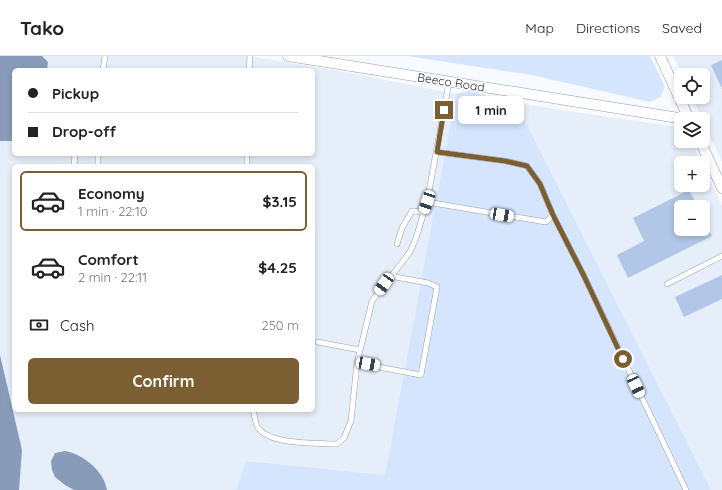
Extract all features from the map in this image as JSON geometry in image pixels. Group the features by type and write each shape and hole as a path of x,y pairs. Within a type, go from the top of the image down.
{"street":[{"name":"Beeco Road","path":"288,56 674,117"},
{"path":"660,56 686,112"},
{"path":"703,148 722,188"}],"lane":[{"path":"103,68 104,56"},
{"path":"249,68 250,56"},
{"path":"254,412 258,428 271,438 297,442 337,444 344,438 350,421 360,350 372,301 410,252 427,202 437,152 448,82"},
{"path":"437,152 505,161 527,166 540,184 553,215 584,276 686,490"},
{"path":"427,202 546,222 553,215"},
{"path":"397,244 402,228 412,211 424,212"},
{"path":"667,284 722,256"},
{"path":"358,363 421,375 437,287 428,283 390,276"},
{"path":"318,342 360,350"}],"shaded area":[{"path":"0,56 248,56 345,72 456,94 385,475 246,461 236,490 0,490"},
{"path":"0,56 42,56 48,62 47,68 12,68 12,141 0,141"},
{"path":"407,56 650,56 665,87 660,97 650,102 532,75"},
{"path":"673,56 722,56 722,162 710,136 710,112 699,112 695,104 710,104 710,68 679,68"},
{"path":"468,91 516,103 711,490 236,490 246,461 385,475 456,94"},
{"path":"516,103 674,127 674,148 694,148 698,156 674,156 674,192 710,192 710,181 722,206 722,490 711,490"},
{"path":"0,355 22,450 19,490 0,490"},
{"path":"65,451 79,456 92,464 102,476 107,490 74,490 55,477 52,470 51,461 55,453"}],"building":[{"path":"722,60 722,89 711,65"},
{"path":"685,192 690,192 694,200 674,200 674,236 710,236 710,232 712,236 628,278 617,255 644,241 633,218"},
{"path":"722,275 722,299 684,317 675,297"}],"route":[{"path":"444,110 437,152 454,153 527,166 540,184 553,215 584,276 623,359"}]}
